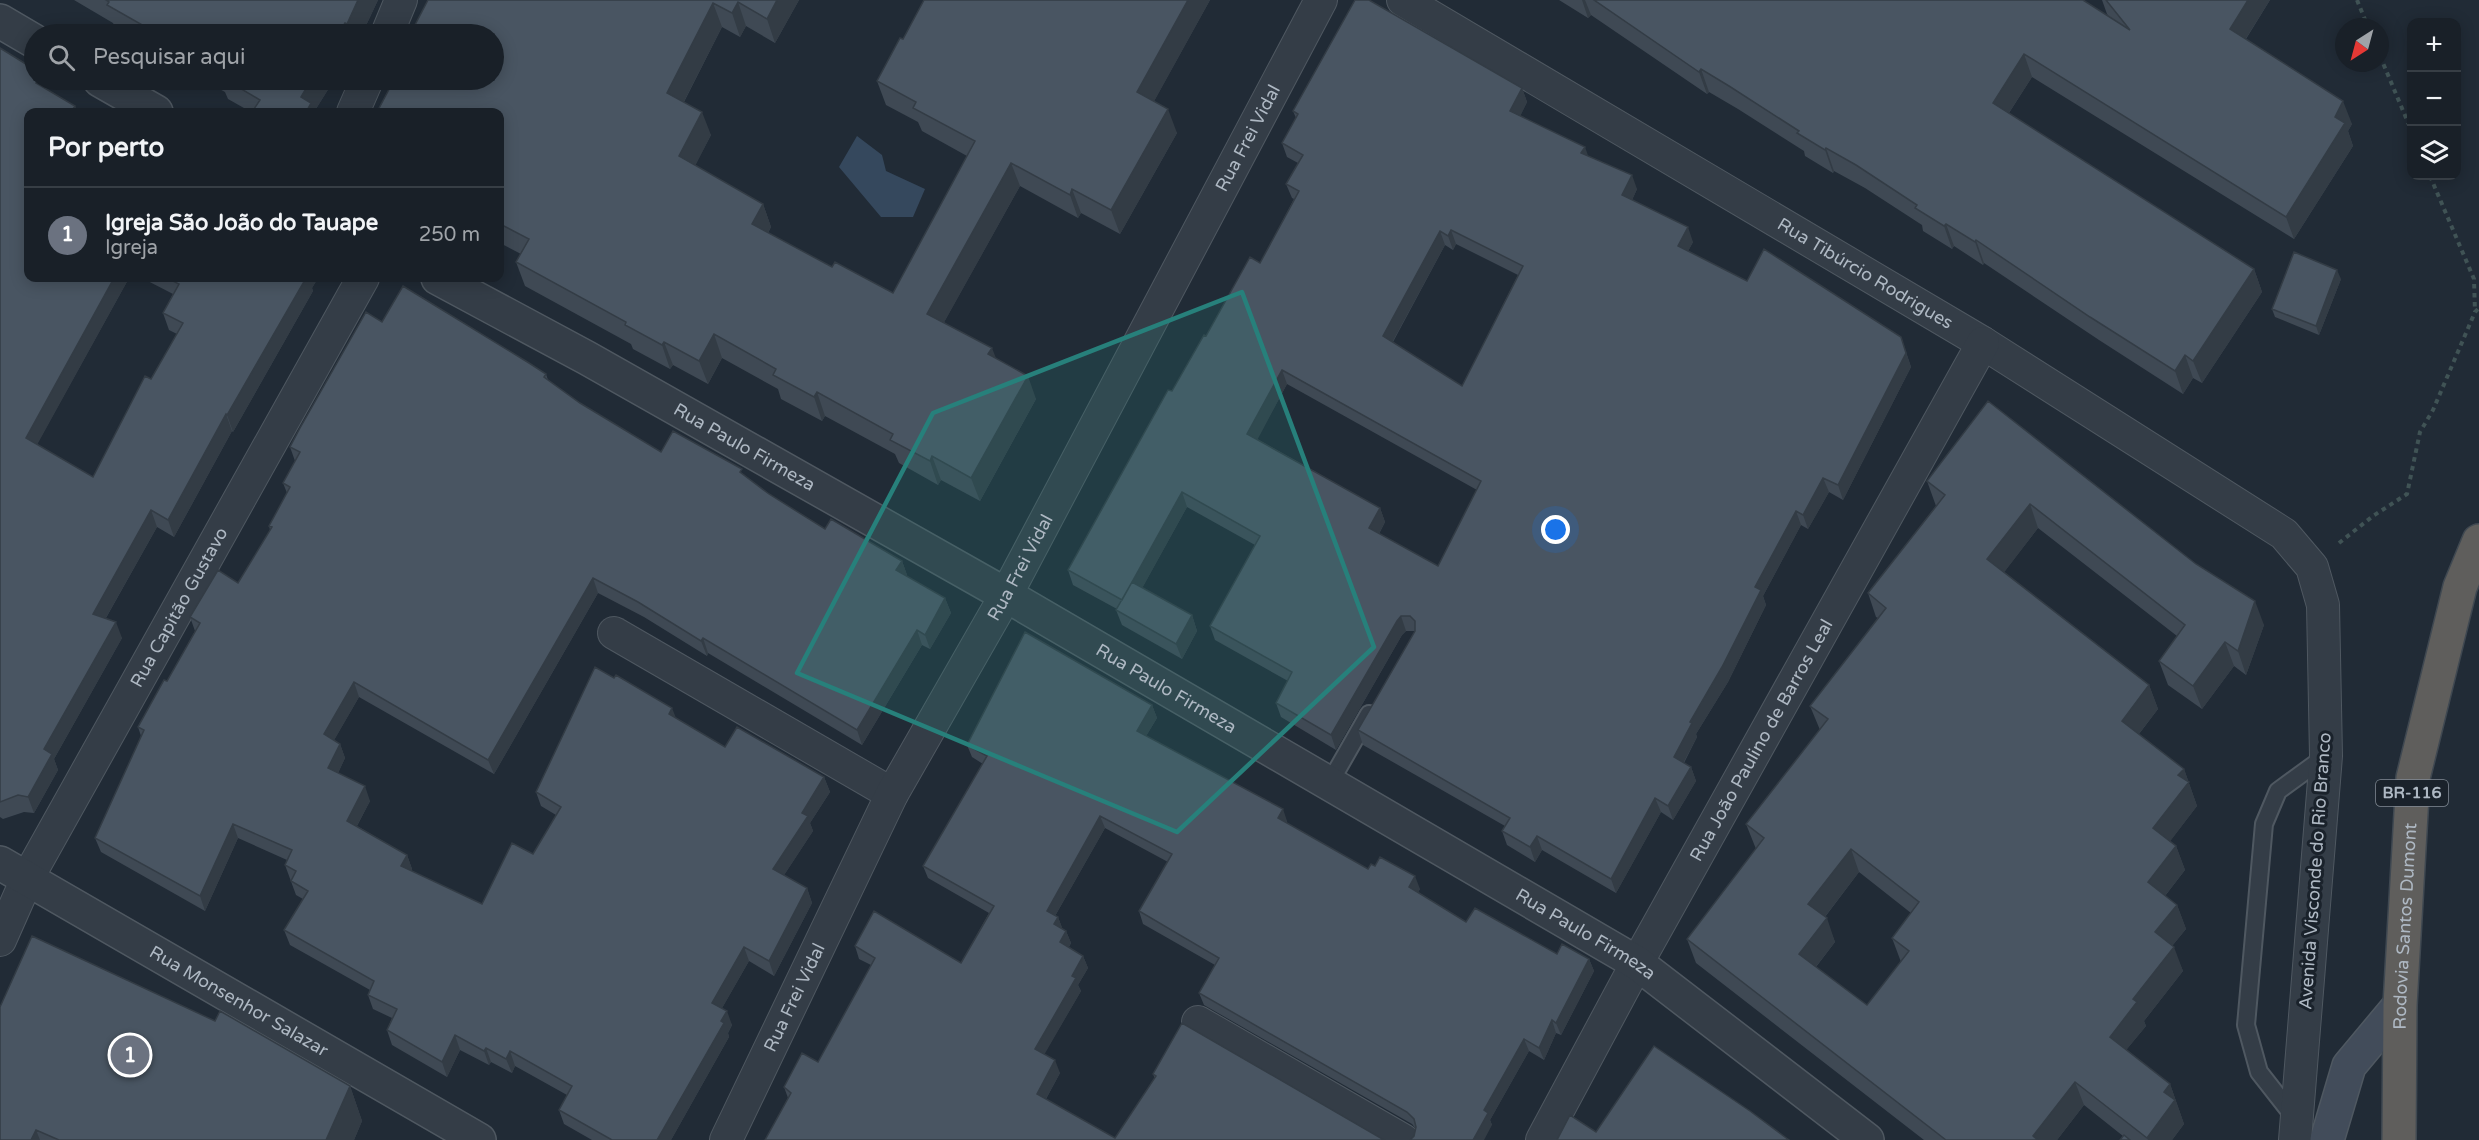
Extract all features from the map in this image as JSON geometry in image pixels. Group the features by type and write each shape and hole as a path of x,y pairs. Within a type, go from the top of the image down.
{"highway":[{"name":"Rodovia Santos Dumont","path":"2399,1140 2400,1005 2413,778 2460,587 2479,542"}],"main road":[{"path":"2327,1140 2349,1066 2400,1005"}],"street":[{"path":"391,24 401,0"},
{"name":"Rua Frei Vidal","path":"726,1140 892,794 1006,595 1321,0"},
{"name":"Rua Tibúrcio Rodrigues","path":"1403,0 1983,344 2284,534 2312,567"},
{"path":"0,21 24,35"},
{"path":"118,90 149,108"},
{"path":"355,108 363,90"},
{"name":"Rua Capitão Gustavo","path":"0,940 14,871 361,282"},
{"name":"Rua Paulo Firmeza","path":"445,282 587,358 1006,595 1637,963 1867,1140"},
{"name":"Rua João Paulino de Barros Leal","path":"1542,1140 1637,963 1983,344"},
{"name":"Avenida Visconde do Rio Branco","path":"2295,1130 2325,756 2323,605 2312,567"},
{"path":"614,633 892,794"},
{"name":"Rua Monsenhor Salazar","path":"14,871 478,1140"},
{"path":"1198,1022 1403,1140"}],"lane":[{"path":"1329,784 1376,702"},
{"path":"2295,1130 2259,1072 2246,1025 2264,824 2278,791 2325,756"}],"path":[{"path":"2357,0 2364,18"},
{"path":"2387,72 2409,126"},
{"path":"2312,567 2373,516 2407,494 2420,432 2433,410 2477,310 2474,279 2432,180"}],"highlighted area":[{"path":"1242,292 1374,647 1177,832 797,673 933,413"}],"water":[{"path":"857,136 882,155 886,171 925,189 913,217 881,217 839,167"}],"building":[{"path":"106,0 358,0 347,24 140,24 107,5 109,2"},
{"path":"428,0 777,0 767,19 738,2 732,13 713,3 667,93 702,112 679,156 763,204 752,224 832,267 835,262 893,293 975,141 913,108 916,102 877,81 924,0 1188,0 1137,92 1168,109 1111,210 1072,189 1070,195 1011,163 927,314 992,348 988,354 1028,376 971,478 932,456 930,461 890,440 893,434 817,392 814,397 773,375 776,369 714,334 699,361 625,325 626,322 516,262 529,239 504,226 504,108 379,108 389,90 504,90 504,24 416,24"},
{"path":"1355,0 1369,0 1522,88 1510,111 1585,147 1581,153 1632,175 1622,195 1688,227 1678,246 1747,281 1764,249 1901,337 1906,353 1838,485 1823,478 1803,515 1796,511 1755,587 1761,590 1722,667 1690,722 1692,723 1674,757 1691,767 1668,806 1655,798 1611,879 1537,836 1530,847 1502,831 1510,818 1358,730 1415,631 1415,621 1410,616 1401,616 1397,621 1331,735 1276,703 1292,672 1210,626 1260,536 1182,492 1122,600 1068,570 1168,390 1172,391 1204,335 1206,336 1250,257 1260,263 1299,191 1286,184 1303,155 1282,143 1298,114 1293,111","holes":["1451,230 1523,266 1462,386 1383,336 1440,231 1448,236","1282,370 1481,481 1438,566 1369,528 1380,508 1247,434"]},
{"path":"1594,0 2083,0 2130,30 2106,0 2248,0 2230,29 2343,101 2335,117 2345,123 2286,217 2024,54 1993,103 2254,269 2193,361 2185,355 2175,371 1976,240 1975,242 1946,224 1944,226 1915,208 1917,205 1856,165 1797,133 1799,131 1701,69 1699,72"},
{"path":"0,48 24,63 24,90 48,90 75,106 74,108 24,108 24,282 112,282 26,438 93,477 145,376 151,379 183,323 163,313 179,284 175,282 304,282 226,414 168,520 151,510 93,614 116,622 44,749 52,754 28,797 18,795 0,802"},
{"path":"243,90 305,90 301,97 311,103 308,108 255,108 260,100"},
{"path":"2294,252 2337,270 2316,326 2272,309"},
{"path":"403,286 529,363 546,374 544,377 580,403 661,452 673,431 742,469 740,472 769,494 825,529 831,519 902,561 896,570 945,598 925,635 917,630 857,730 703,638 701,641 638,602 593,578 488,760 354,682 324,734 340,744 328,768 365,786 347,821 407,855 401,866 482,904 512,843 533,854 561,807 536,792 595,667 614,678 616,675 672,708 669,714 725,747 737,727 824,777 802,813 808,816 773,869 807,888 769,961 744,947 712,1003 727,1011 721,1021 724,1023 657,1140 612,1140 559,1110 572,1086 510,1051 506,1059 486,1048 484,1051 455,1035 442,1062 387,1030 397,1009 368,995 374,981 284,930 308,891 291,881 296,871 285,865 292,850 233,824 200,896 95,838 144,730 138,727 200,623 190,617 218,570 238,583 272,527 269,526 290,487 283,483 300,452 290,447 300,428 366,312 382,322"},
{"path":"1988,401 2196,564 2255,601 2238,651 2225,642 2193,686 2159,661 2185,625 2030,504 1987,559 2149,685 2122,721 2184,769 2178,775 2189,782 2153,828 2176,846 2148,882 2177,905 2155,932 2174,947 2133,999 2137,1002 2110,1037 2170,1084 2164,1092 2175,1100 2147,1138 2075,1082 2033,1136 2038,1140 1946,1140 1687,939 1764,838 1746,824 1828,719 1810,706 1886,608 1868,593 1945,495 1927,481","holes":["1851,849 1919,902 1892,938 1909,951 1867,1005 1799,954 1827,918 1808,904"]},
{"path":"1132,582 1192,615 1176,644 1116,610"},
{"path":"1025,632 1152,705 1137,731 1283,809 1278,818 1368,869 1371,864 1375,866 1380,857 1415,876 1409,887 1466,922 1475,908 1557,954 1562,944 1589,959 1556,1023 1552,1020 1539,1048 1524,1039 1484,1110 1488,1113 1473,1140 1410,1140 1414,1136 1416,1127 1414,1119 1407,1112 1199,993 1219,958 1139,911 1172,854 1100,816 1047,911 1058,917 1054,924 1066,931 1060,942 1083,956 1072,976 1076,978 1035,1049 1055,1060 1037,1094 1115,1138 1156,1076 1153,1074 1182,1023 1384,1140 765,1140 791,1093 784,1087 802,1053 818,1062 875,958 855,946 874,911 961,963 994,906 923,866 987,756 967,745"},
{"path":"32,936 215,1021 220,1011 350,1086 326,1140 59,1140 36,1130 31,1140 0,1140 0,1007"},
{"path":"1654,1046 1789,1140 1557,1140 1570,1115 1596,1132"},
{"path":"2124,1135 2130,1140 2120,1140"}],"place":[{"name":"Igreja São João do Tauape","path":"130,1055"}]}
